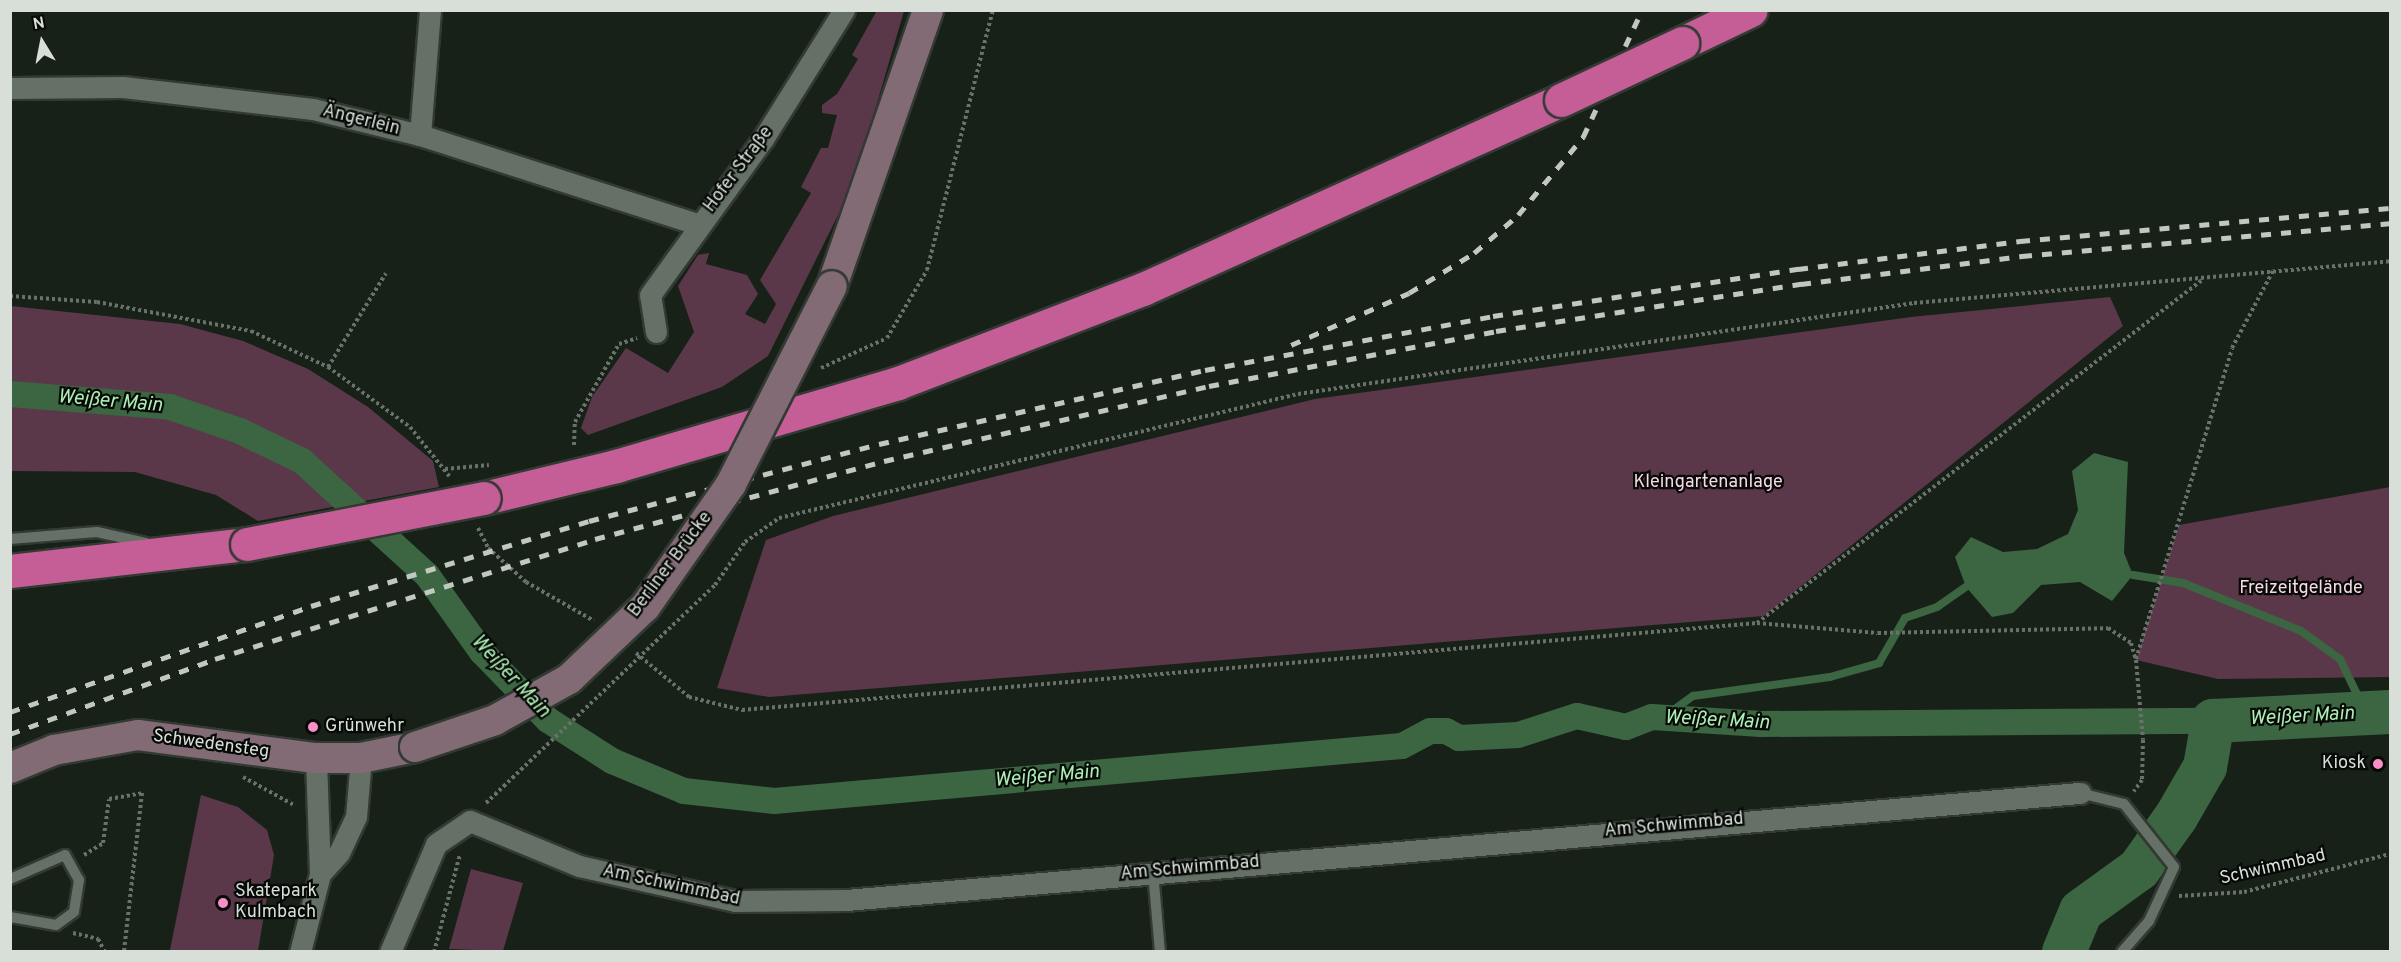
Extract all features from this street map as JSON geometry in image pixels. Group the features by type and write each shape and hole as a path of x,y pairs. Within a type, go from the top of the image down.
{"highway":[{"path":"10,571 193,553 471,502 696,444 898,383 1143,289 1561,100 1751,10"}],"street":[{"path":"420,135 430,10"},
{"name":"Hofer Straße","path":"656,332 650,295 698,224 763,139 844,10"},
{"name":"Berliner Brücke","path":"415,747 495,720 569,679 645,607 731,484 832,286 928,10"},
{"name":"Ängerlein","path":"10,88 123,87 313,109 420,135 698,224"},
{"name":"Schwedensteg","path":"10,768 54,750 138,735 316,758 361,758 415,747"},
{"path":"301,951 320,874 316,758"},
{"path":"320,874 339,853 356,817 361,758"},
{"name":"Am Schwimmbad","path":"470,821 579,867 735,901 846,900 2080,793"},
{"path":"390,951 436,844 470,821"}],"lane":[{"path":"10,539 97,532 193,553"},
{"path":"2080,793 2124,804 2136,823 2168,854 2174,867 2149,921 2122,951"},
{"path":"10,879 65,855 79,880 74,912 56,926 10,917"},
{"path":"1153,872 1160,951"}],"path":[{"path":"503,783 715,585 745,542 779,518 1298,394 1914,303 2202,280 2273,271 2391,261"},
{"path":"2136,660 2232,348 2273,271"},
{"path":"328,367 386,273"},
{"path":"1757,623 2202,280"},
{"path":"10,296 97,302 251,331 328,367 410,427 471,502 488,548 526,582 597,623"},
{"path":"563,447 574,445 575,422 619,344 656,332"},
{"path":"445,469 497,463"},
{"path":"632,650 689,697 742,710 1757,623 1914,634 2108,628 2131,643 2136,660 2143,740 2142,780 2124,804"},
{"path":"239,775 281,794 301,814"},
{"path":"69,863 103,843 109,799 142,793 124,951"},
{"path":"435,951 470,821"},
{"name":"Schwimmbad","path":"2160,894 2196,898 2244,892 2391,854"},
{"path":"56,926 98,939 105,951"}],"green space":[{"path":"904,11 853,185 768,356 722,387 588,435 581,428 592,397 626,348 668,373 694,332 678,286 698,255 709,253 706,264 747,275 758,294 745,314 765,324 776,304 760,280 811,193 801,187 821,148 828,148 837,115 822,113 822,105 837,94 858,59 852,55 876,12"},
{"name":"Kleingartenanlage","path":"2110,297 2123,326 1764,616 769,697 717,688 766,540 833,516 1315,399 1911,317"},
{"path":"11,306 180,324 243,341 308,369 368,407 433,461 439,487 258,521 216,495 135,472 11,471"},
{"name":"Freizeitgelände","path":"2390,487 2390,677 2218,679 2136,660 2179,525"},
{"name":"Skatepark Kulmbach","path":"201,795 238,807 267,830 274,855 258,951 170,950"},
{"path":"471,869 523,883 503,951 449,949"}],"shaded area":[{"path":"2094,453 2128,462 2124,553 2133,575 2112,601 2080,582 2041,585 2013,613 1992,617 1966,587 1955,557 1971,537 2003,552 2037,549 2068,534 2078,510 2072,471"}],"waterway":[{"name":"Weißer Main","path":"10,394 170,407 240,431 302,461 427,575 482,652 548,720 612,761 684,791 774,801 1402,746 1430,731 1446,731 1459,738 1518,735 1577,716 1626,727 1652,717 1761,724 2213,721"},
{"path":"2133,575 2183,583 2301,631 2340,659 2366,713"},
{"path":"1664,717 1693,696 1830,677 1879,663 1905,618 1937,607 1966,587"},
{"name":"Weißer Main","path":"2064,952 2081,911 2139,869 2176,817 2205,767 2213,721 2390,712"}],"railway":[{"path":"1291,345 1409,293 1474,253 1518,215 1583,137 1642,10"},
{"path":"10,712 311,606 589,521 879,444 1205,370 1493,316 1798,269 2020,241 2390,208"},
{"path":"10,734 215,659 595,539 884,461 1209,386 1496,331 1801,284 2022,256 2390,223"}],"place":[{"name":"Grünwehr","path":"313,727"},
{"name":"Kiosk","path":"2378,764"},
{"name":"Skatepark Kulmbach","path":"223,903"}]}
